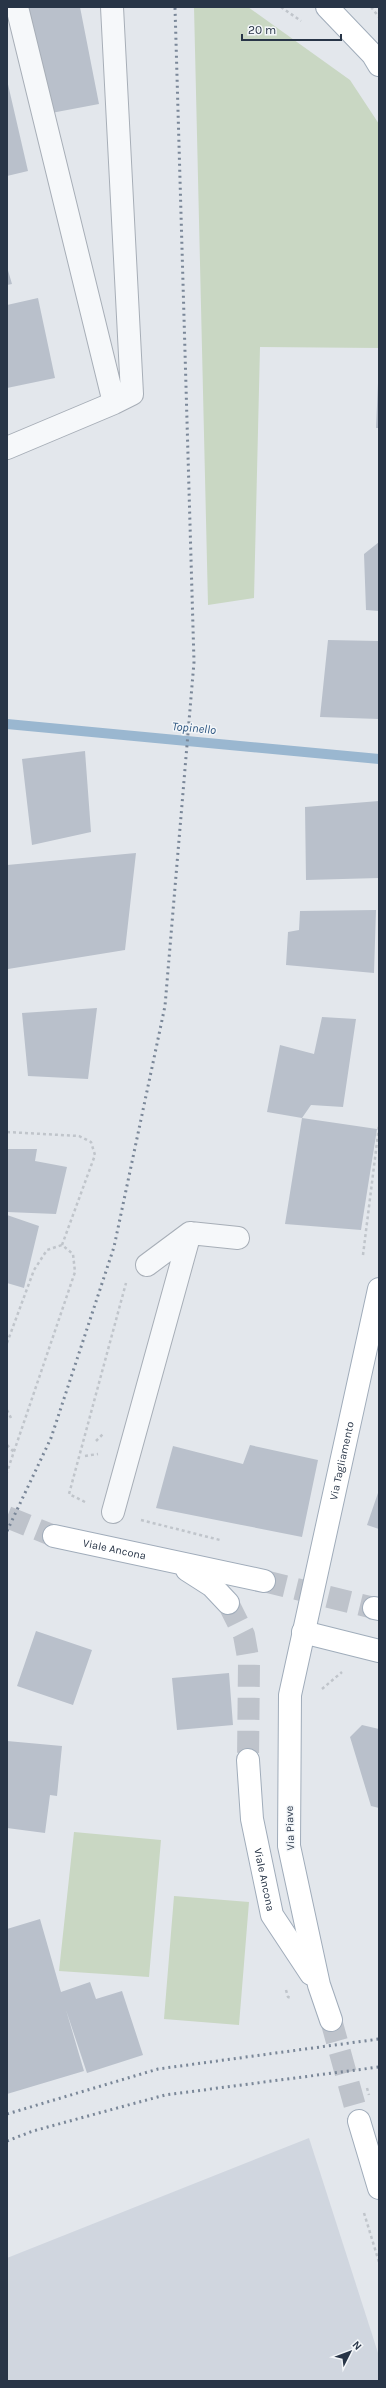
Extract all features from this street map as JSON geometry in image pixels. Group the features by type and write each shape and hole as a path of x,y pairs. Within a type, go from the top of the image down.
{"main road":[{"path":"327,7 363,43 379,65"},
{"name":"Via Tagliamento","path":"303,1632 379,1289"},
{"name":"Viale Ancona","path":"54,1536 264,1581"},
{"name":"Viale Ancona","path":"174,1562 212,1586 228,1604"},
{"path":"303,1632 379,1651"},
{"name":"Via Piave","path":"303,1632 290,1695 289,1846 319,1985 331,2020"},
{"name":"Viale Ancona","path":"248,1760 252,1819 272,1915 319,1985"},
{"path":"359,2121 379,2188"}],"lane":[{"path":"17,7 114,403"},
{"path":"7,448 132,394 112,7"},
{"path":"146,1266 190,1233 238,1238"},
{"path":"113,1512 190,1233"}],"path":[{"path":"372,7 379,17"},
{"path":"363,1255 379,1126"},
{"path":"7,1132 78,1136 91,1142 95,1155 62,1245"},
{"path":"7,1343 34,1270 47,1250 62,1245"},
{"path":"7,1472 75,1272 73,1254 62,1245"},
{"path":"146,1266 137,1266 127,1279 69,1494 97,1508 226,1542"},
{"path":"7,1410 11,1418"},
{"path":"96,1441 109,1430"},
{"path":"7,1445 14,1452"},
{"path":"320,1691 329,1681 347,1669"}],"shaded area":[{"path":"309,2138 379,2356 379,2381 7,2381 7,2258"}],"green space":[{"path":"194,7 248,7 350,80 379,124 379,348 260,347 254,598 208,605"},
{"path":"74,1832 161,1840 149,1977 59,1971"},
{"path":"174,1896 249,1902 239,2025 164,2019"}],"building":[{"path":"25,7 80,7 99,104 46,114"},
{"path":"7,80 28,171 7,176"},
{"path":"7,267 12,284 7,285"},
{"path":"38,298 55,378 7,388 7,305"},
{"path":"378,383 379,428 376,428"},
{"path":"379,542 379,611 366,610 364,554"},
{"path":"328,640 379,641 379,719 320,717"},
{"path":"85,751 91,832 32,845 22,759"},
{"path":"379,801 379,878 306,880 305,807"},
{"path":"136,853 125,950 8,969 7,865"},
{"path":"376,910 374,973 286,965 288,932 299,930 300,911"},
{"path":"97,1008 88,1079 28,1076 22,1013"},
{"path":"322,1017 356,1019 343,1107 311,1105 302,1118 267,1112 280,1045 314,1054"},
{"path":"302,1118 377,1129 361,1230 285,1224"},
{"path":"7,1149 37,1149 35,1161 67,1167 56,1214 7,1212"},
{"path":"7,1215 39,1226 24,1288 7,1283"},
{"path":"250,1445 318,1460 302,1537 156,1508 173,1446 243,1464"},
{"path":"379,1490 379,1529 367,1525"},
{"path":"36,1631 92,1650 73,1705 17,1686"},
{"path":"229,1673 233,1725 177,1730 172,1678"},
{"path":"362,1725 379,1729 379,1808 371,1806 350,1737"},
{"path":"7,1741 62,1746 57,1796 50,1795 45,1833 7,1828"},
{"path":"40,1919 61,1992 90,1982 96,1999 122,1991 143,2055 87,2073 66,2010 84,2071 7,2094 7,1929"}],"waterway":[{"name":"Topinello","path":"7,724 379,759"}],"tunnel":[{"path":"7,1517 54,1536"},
{"path":"264,1581 374,1608"},
{"path":"228,1603 244,1635 249,1663 248,1760"},
{"path":"331,2020 359,2121"}],"railway":[{"path":"7,1531 51,1438 114,1247 165,1006 194,662 175,7"},
{"path":"7,2114 158,2069 379,2039"},
{"path":"7,2141 33,2131 165,2095 379,2067"}]}
